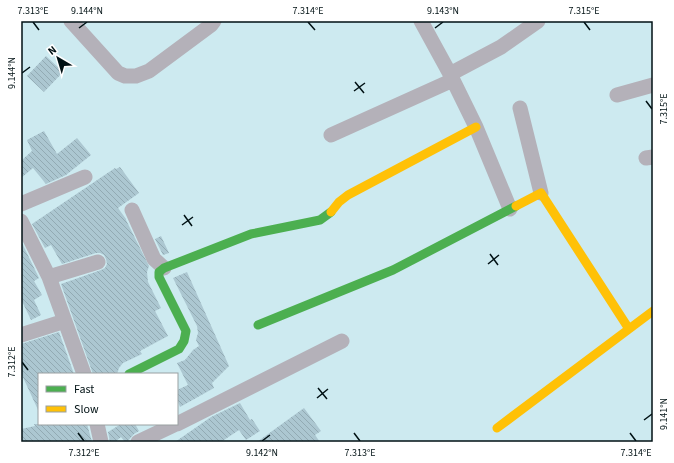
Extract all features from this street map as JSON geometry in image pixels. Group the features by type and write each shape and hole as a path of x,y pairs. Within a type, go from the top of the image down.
{"street":[{"path":"71,21 118,72 125,76 136,76 149,71 211,25 214,21"},
{"path":"421,21 476,127 510,209"},
{"path":"331,135 451,77 501,47 538,21"},
{"path":"616,95 653,85"},
{"path":"520,108 541,193 628,329"},
{"path":"132,373 179,349 184,341 186,331 160,277 159,272 164,268 251,234 320,220 330,214 339,202 348,195 476,127"},
{"path":"21,204 85,177"},
{"path":"258,325 393,270 541,193"},
{"path":"132,210 154,260 164,268"},
{"path":"21,221 49,277 84,373"},
{"path":"49,277 98,262"},
{"path":"497,428 653,311"},
{"path":"21,335 65,321"},
{"path":"178,423 342,341"},
{"path":"97,425 102,442"},
{"path":"143,441 175,425"}],"building":[{"path":"46,56 63,72 44,92 27,76"},
{"path":"44,131 57,154 77,138 91,155 66,175 46,184 33,168 21,178 21,161 32,151 27,140"},
{"path":"120,167 139,193 118,208 126,219 149,266 147,272 148,282 161,308 155,311 168,336 140,351 142,354 123,363 117,373 93,373 61,284 105,268 107,264 106,259 104,255 96,253 62,264 51,245 45,248 32,224 115,168"},
{"path":"161,236 169,253 163,255 155,239"},
{"path":"21,241 39,278 34,281 42,295 34,300 41,315 31,320 21,299"},
{"path":"187,272 229,366 212,383 214,388 180,407 178,402 178,390 188,385 177,363 185,360 193,350 199,346 196,340 198,333 197,326 173,278"},
{"path":"59,332 74,373 38,373 38,410 21,373 21,344"},
{"path":"240,403 250,420 252,419 260,431 246,440 239,430 221,442 175,442 211,417"},
{"path":"304,408 321,431 315,435 320,442 257,442"},
{"path":"34,424 87,425 92,442 21,442 21,429 35,426"},
{"path":"119,425 136,425 139,431 127,442 125,442 121,437 115,442 110,442 108,432"}],"traffic: fast":[{"path":"258,325 393,270 516,206"},
{"path":"131,373 179,349 184,341 186,331 159,277 159,272 164,268 251,234 320,220 331,212"}],"traffic: slow":[{"path":"331,212 339,202 348,195 476,127"},
{"path":"516,206 541,193 629,329"},
{"path":"497,428 653,311"}]}
